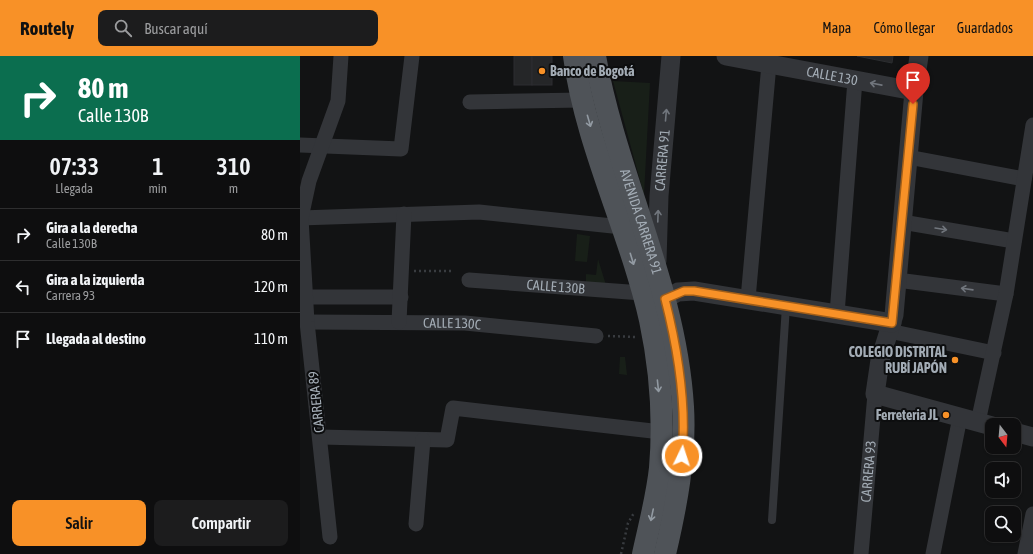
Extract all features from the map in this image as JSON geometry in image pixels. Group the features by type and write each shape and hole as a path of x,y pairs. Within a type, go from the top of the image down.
{"main road":[{"name":"AVENIDA CARRERA 91","path":"574,56 582,100 598,156 622,227 650,320 655,353 661,432 660,469 643,554"},
{"name":"AVENIDA CARRERA 91","path":"595,56 606,107 656,264 677,352 684,415 681,471 665,554"}],"street":[{"name":"CARRERA 89","path":"330,537 320,438 306,363 307,322 301,218 309,181 323,146 338,101 341,56"},
{"path":"300,145 401,149 412,56"},
{"name":"CARRERA 91","path":"656,264 659,196 671,56"},
{"name":"CALLE 130","path":"726,56 782,62 855,80 914,91"},
{"name":"CARRERA 93","path":"861,554 875,394 880,360 891,327 897,280 914,91 919,56"},
{"path":"748,299 782,62"},
{"path":"837,314 855,80"},
{"path":"470,102 582,100"},
{"path":"933,554 977,422 994,353 1006,294 1033,125"},
{"path":"908,157 1024,179"},
{"path":"301,218 479,212 622,227"},
{"path":"399,322 404,214"},
{"path":"902,222 1014,241"},
{"name":"CALLE 130B","path":"469,280 642,293"},
{"path":"897,280 1006,294"},
{"path":"665,299 678,292 690,290 748,299 837,314 994,353"},
{"path":"306,297 401,297"},
{"name":"CALLE 130C","path":"307,322 465,323 596,336"},
{"path":"875,394 977,422"},
{"path":"320,438 447,440 453,408 661,432"},
{"path":"1021,434 1033,437"},
{"path":"416,524 423,440"},
{"path":"1025,554 1033,514"}],"lane":[{"path":"772,520 786,306"}],"path":[{"path":"402,271 454,271"},
{"path":"596,336 636,337"}],"shaded area":[{"path":"613,81 650,83 644,195"},
{"path":"577,234 590,236 587,262 575,261"},
{"path":"598,259 606,285 586,283 586,274 596,275"},
{"path":"620,357 625,357 627,375 619,374"}],"building":[{"path":"514,56 532,56 532,85 514,85"},
{"name":"Banco de Bogotá","path":"532,56 552,56 552,85 532,85"},
{"path":"857,56 893,56 892,63"}],"place":[{"name":"Banco de Bogotá","path":"542,71"},
{"name":"COLEGIO DISTRITAL RUBÍ JAPÓN","path":"955,360"},
{"name":"Ferreteria JL","path":"946,415"}],"route":[{"path":"682,456 684,408 677,352 665,299 674,294 690,290 892,323 894,315 913,104"}]}
